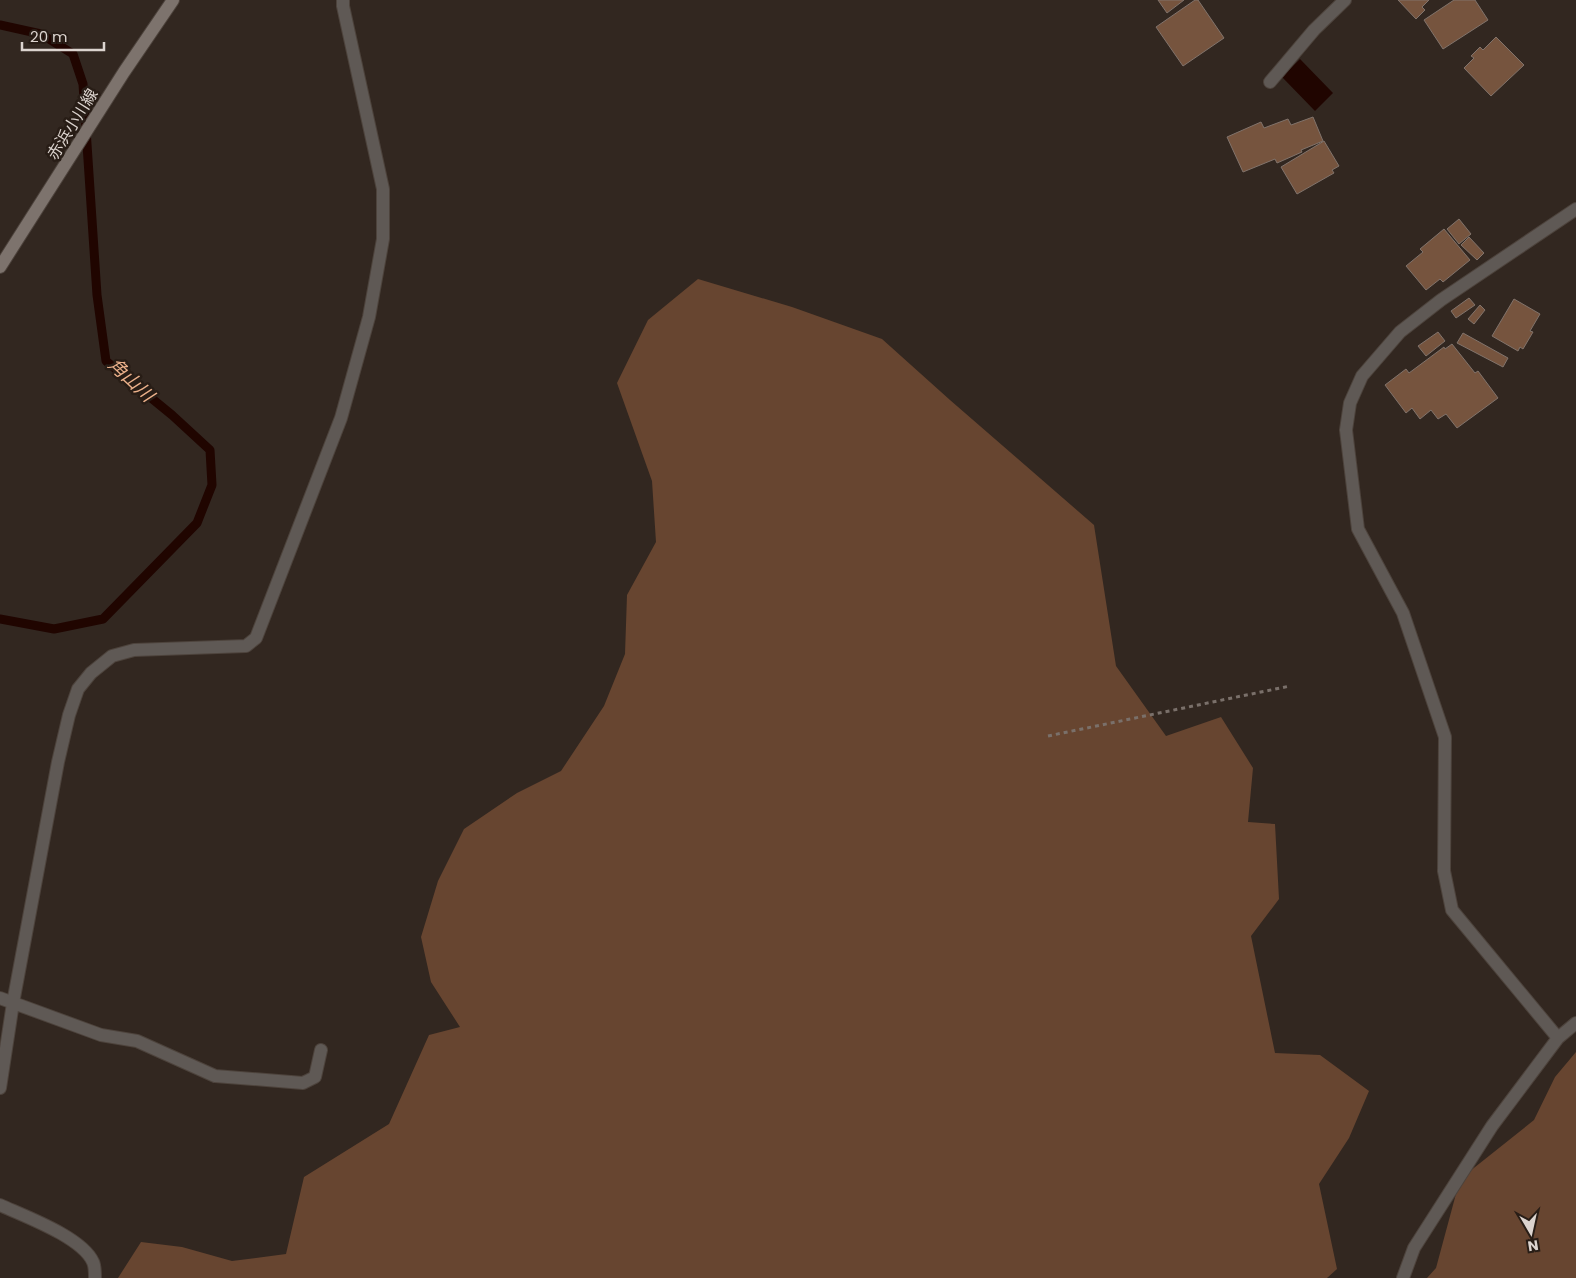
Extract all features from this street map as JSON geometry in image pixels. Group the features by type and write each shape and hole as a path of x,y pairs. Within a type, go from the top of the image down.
{"main road":[{"name":"赤浜小川線","path":"0,267 124,72 173,0"}],"street":[{"path":"0,1088 13,1002 58,762 69,715 78,688 90,672 112,656 134,650 246,646 256,638 341,418 369,317 383,239 383,189 343,0"},
{"path":"1270,82 1314,30 1346,0"},
{"path":"1558,1038 1452,910 1444,871 1445,737 1403,614 1358,529 1346,430 1350,403 1362,376 1400,332 1442,300 1576,209"},
{"path":"0,998 101,1035 137,1042 215,1076 303,1083 315,1077 321,1050"},
{"path":"1403,1278 1414,1248 1492,1126 1558,1038 1576,1023"},
{"path":"0,1205 58,1232 81,1247 94,1263 95,1278"}],"path":[{"path":"1048,736 1290,686"}],"shaded area":[{"path":"1300,59 1333,93 1315,111 1282,77"},
{"path":"698,279 792,307 882,339 1094,525 1116,666 1166,736 1221,717 1253,768 1248,822 1275,824 1279,899 1251,936 1275,1053 1320,1055 1369,1091 1349,1138 1319,1184 1337,1269 1327,1278 118,1278 141,1242 182,1247 232,1261 286,1254 304,1177 389,1124 429,1035 460,1027 431,982 421,937 438,881 464,829 517,793 561,771 604,706 625,654 627,595 656,542 652,481 617,383 648,320"},
{"path":"1576,1052 1576,1278 1427,1278 1436,1268 1460,1179 1534,1120 1555,1077"}],"building":[{"path":"1158,0 1184,0 1167,13"},
{"path":"1195,0 1198,0 1224,38 1183,66 1156,27"},
{"path":"1398,0 1429,0 1422,7 1425,10 1416,19"},
{"path":"1454,0 1475,0 1488,20 1443,49 1424,20"},
{"path":"1496,37 1524,65 1491,96 1464,68 1474,58 1471,56 1480,47 1483,50"},
{"path":"1313,117 1323,141 1277,163 1275,159 1243,172 1227,137 1261,122 1264,128 1288,119 1291,125"},
{"path":"1324,141 1339,166 1332,170 1334,173 1297,194 1281,167"},
{"path":"1459,219 1471,234 1459,244 1447,229"},
{"path":"1444,229 1470,260 1443,282 1440,279 1426,290 1406,266 1423,252 1420,249"},
{"path":"1469,237 1484,253 1477,260 1461,245"},
{"path":"1469,298 1475,305 1456,318 1451,311"},
{"path":"1514,299 1540,314 1530,331 1533,332 1523,349 1520,347 1518,351 1492,336"},
{"path":"1480,305 1485,310 1474,324 1468,319"},
{"path":"1438,332 1445,341 1426,356 1418,346"},
{"path":"1463,333 1508,358 1503,367 1457,343"},
{"path":"1452,344 1475,373 1478,371 1498,398 1457,428 1446,414 1438,419 1431,410 1420,419 1412,408 1406,413 1385,385 1406,369 1409,373 1444,347 1445,349"}],"waterway":[{"name":"角山川","path":"0,25 41,34 73,54 83,84 97,295 106,361 172,415 210,450 212,485 197,523 103,619 54,629 0,619"}]}
